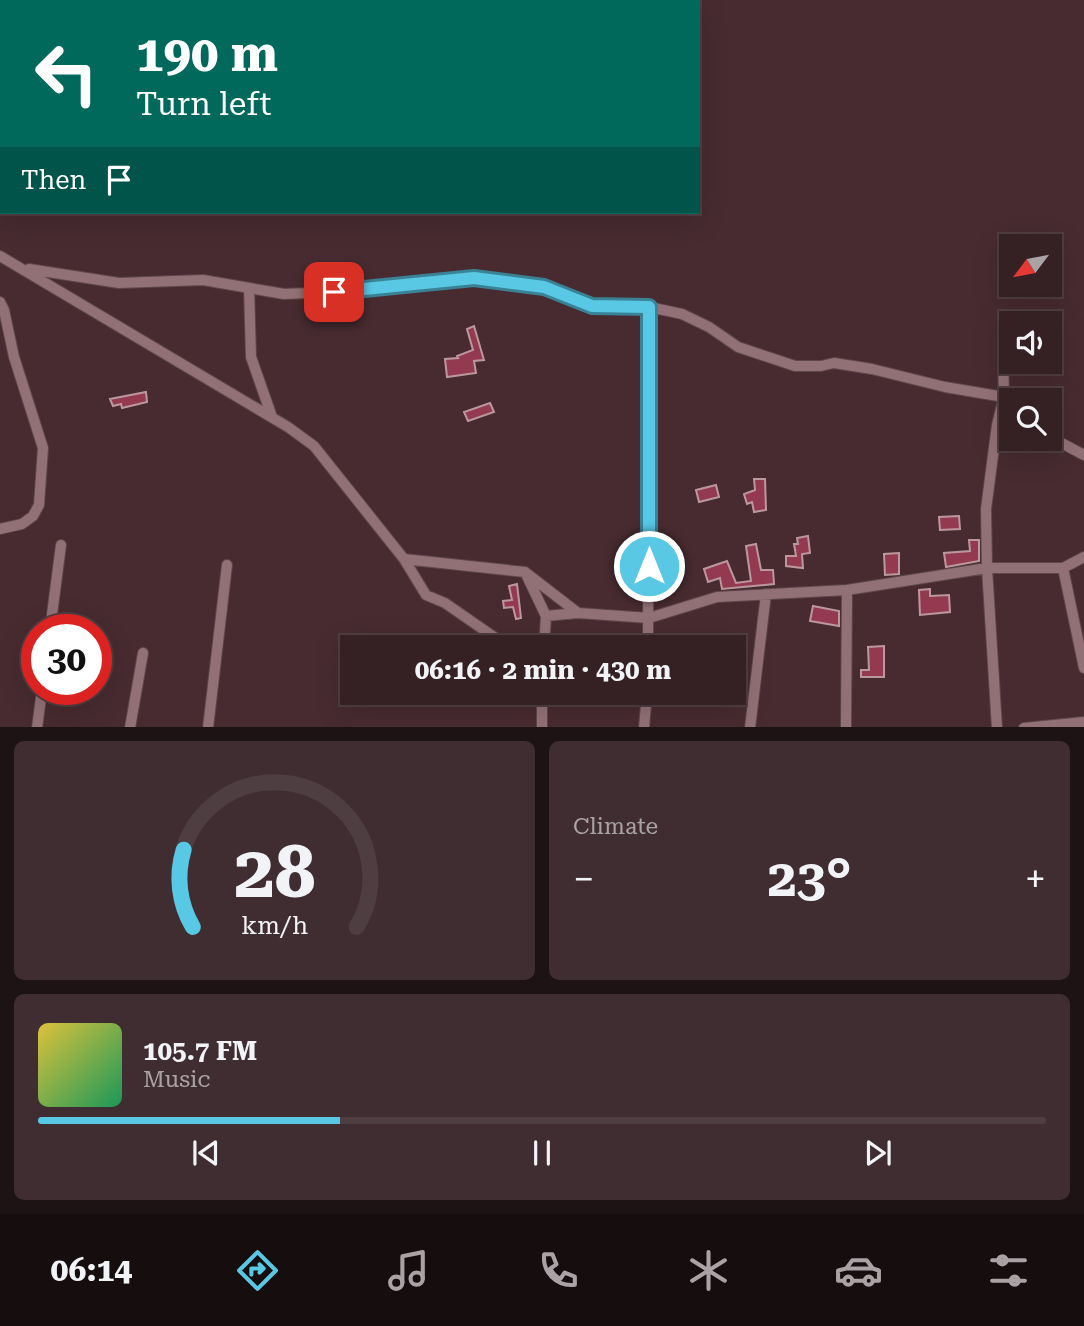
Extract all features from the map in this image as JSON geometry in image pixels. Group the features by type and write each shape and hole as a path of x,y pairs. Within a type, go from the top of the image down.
{"street":[{"path":"0,256 272,417 314,446 404,558 417,584 426,594 446,603 492,635"},
{"path":"24,269 119,283 203,280 284,293 334,292 474,278 544,287 592,306 649,307 682,314 709,327 738,347 795,366 834,363 999,396"},
{"path":"249,288 251,357 272,417"},
{"path":"0,302 14,358 43,448 39,505 33,516 22,524 0,529"},
{"path":"648,635 649,307"},
{"path":"997,727 986,509 999,417"},
{"path":"1062,443 1084,455"},
{"path":"52,614 61,545"},
{"path":"546,616 578,613 649,618 717,597 848,590 987,568 1063,568 1084,557"},
{"path":"404,558 525,572 578,613"},
{"path":"208,727 227,565"},
{"path":"1063,568 1084,668"},
{"path":"525,572 546,616 545,635"},
{"path":"846,727 848,590"},
{"path":"750,727 766,594"},
{"path":"130,727 143,653"},
{"path":"37,727 40,705"},
{"path":"542,705 542,727"},
{"path":"645,727 646,705"},
{"path":"1024,727 1084,722"}],"building":[{"path":"474,326 484,360 474,361 476,373 447,377 445,359 458,358 457,356 473,350 467,329"},
{"path":"146,392 147,402 122,408 121,404 113,406 110,399"},
{"path":"490,403 494,412 468,421 464,412"},
{"path":"754,479 765,479 766,510 754,512 752,502 747,504 744,494 755,490"},
{"path":"716,485 719,497 699,502 696,490"},
{"path":"959,516 960,529 940,530 939,517"},
{"path":"808,536 810,553 802,554 803,568 786,566 786,556 796,556 794,544 798,544 797,538"},
{"path":"969,540 979,540 979,561 946,567 944,553 970,551"},
{"path":"756,544 761,570 773,570 774,584 722,589 720,578 708,582 704,569 727,561 736,583 751,581 746,546"},
{"path":"899,553 899,574 885,575 884,554"},
{"path":"517,584 521,618 516,619 513,607 504,608 503,601 512,600 509,586"},
{"path":"930,589 930,596 949,595 950,612 920,615 919,590"},
{"path":"813,606 839,611 839,626 810,621"},
{"path":"884,646 884,677 861,677 861,670 869,670 868,647"}],"route":[{"path":"334,292 474,278 544,287 592,306 649,307 649,566"}]}
